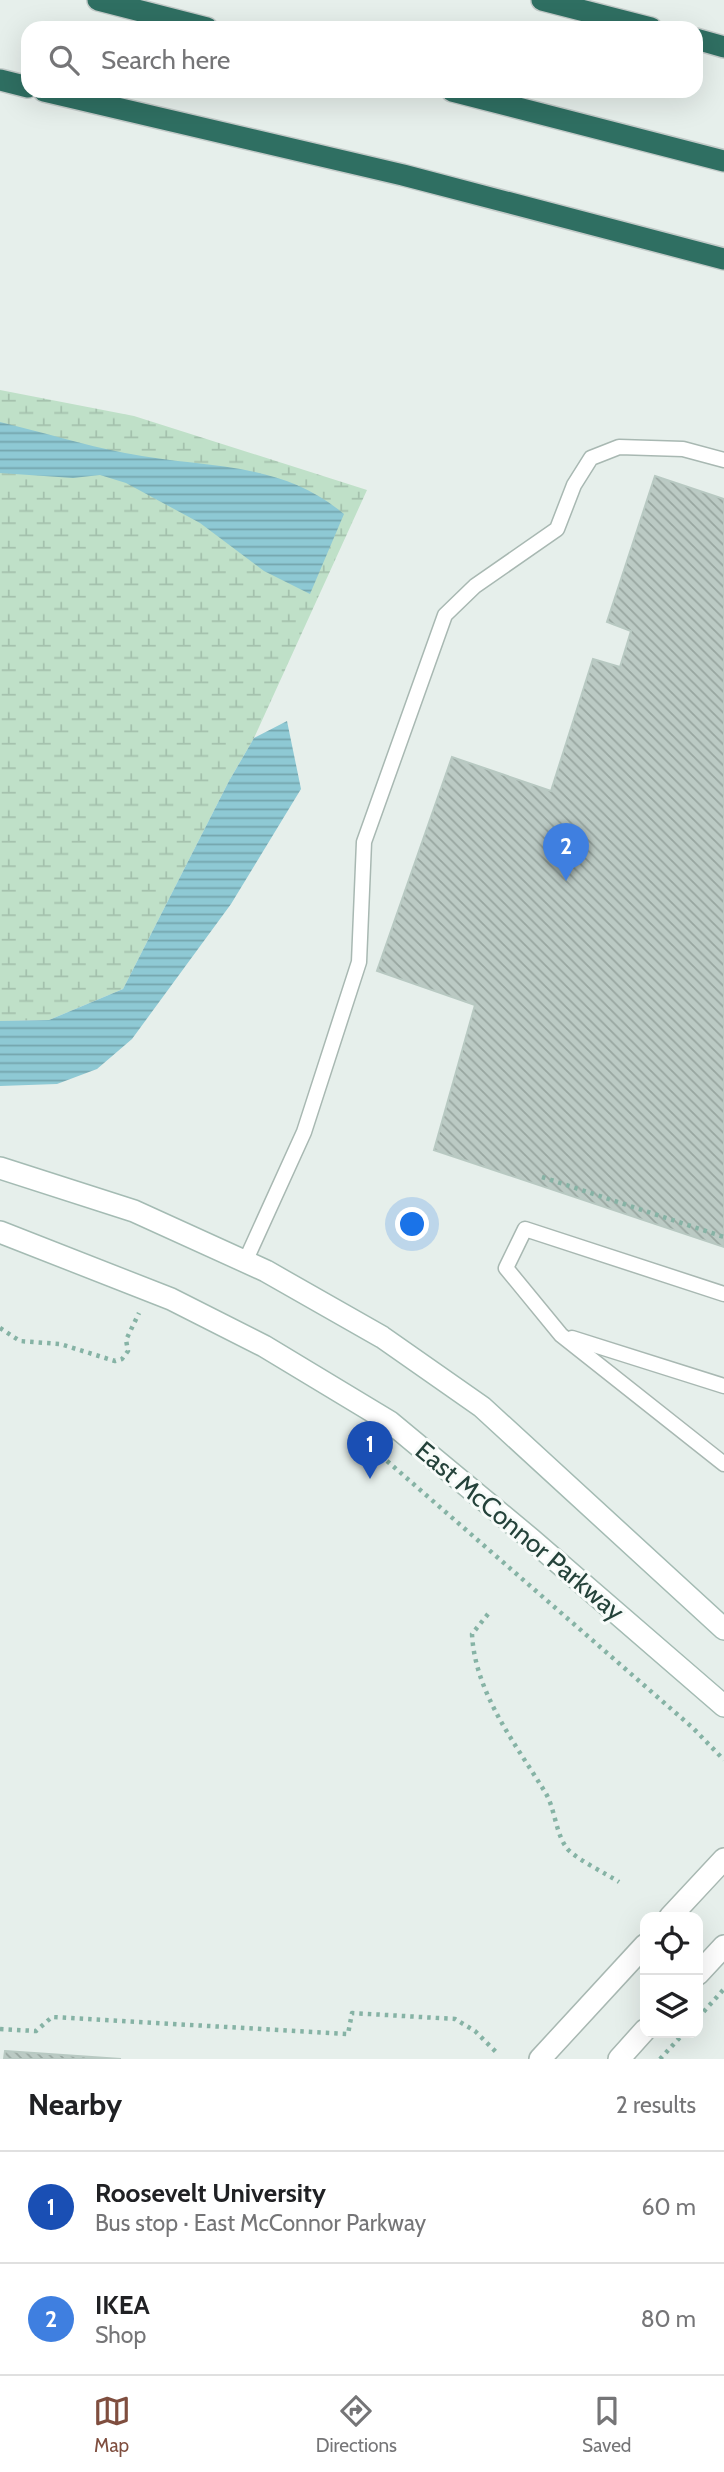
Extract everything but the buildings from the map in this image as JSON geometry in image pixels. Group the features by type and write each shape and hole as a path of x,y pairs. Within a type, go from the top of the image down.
{"highway":[{"path":"98,0 180,21"},
{"path":"542,0 627,21"},
{"path":"703,41 724,47"},
{"path":"0,80 21,85"},
{"path":"74,98 403,175 724,259"},
{"path":"479,98 724,161"},
{"path":"403,175 724,273"}],"street":[{"path":"0,1168 134,1211 245,1262 382,1337 482,1407 724,1629"},
{"name":"East McConnor Parkway","path":"0,1232 171,1299 264,1346 390,1422 531,1539 724,1706"},
{"path":"675,1912 724,1859"},
{"path":"703,1969 724,1946"},
{"path":"540,2059 640,1950"},
{"path":"619,2059 640,2036"}],"lane":[{"path":"245,1262 304,1132 359,962 364,842 445,615 475,586 557,529 574,485 591,458 619,447 683,449 724,460"},
{"path":"724,1294 525,1229 506,1268 561,1335 724,1464"},
{"path":"561,1335 724,1385"}],"path":[{"path":"542,1177 724,1237"},
{"path":"127,1306 151,1315"},
{"path":"0,1328 20,1341 60,1344 115,1361 122,1359 128,1351 126,1340 140,1311"},
{"path":"344,1426 693,1728 724,1760"},
{"path":"488,1614 472,1634 473,1656 495,1709 527,1766 547,1794 567,1849 619,1882"},
{"path":"703,2012 724,1989"},
{"path":"0,2029 36,2031 52,2017 348,2034 352,2013 455,2019 475,2031 497,2053"},
{"path":"660,2059 679,2038"}],"green space":[{"path":"0,390 134,416 367,490 254,738 229,781 123,989 49,1020 0,1021"}],"water":[{"path":"0,422 125,453 267,475 319,496 344,514 310,594 264,571 200,523 126,483 100,475 73,478 0,473"},
{"path":"287,721 301,789 231,904 132,1039 97,1069 57,1084 0,1086 0,1021 49,1020 123,989 229,781 254,738"}],"place":[{"name":"IKEA","path":"566,881"},
{"name":"Roosevelt University","path":"370,1479"}]}
